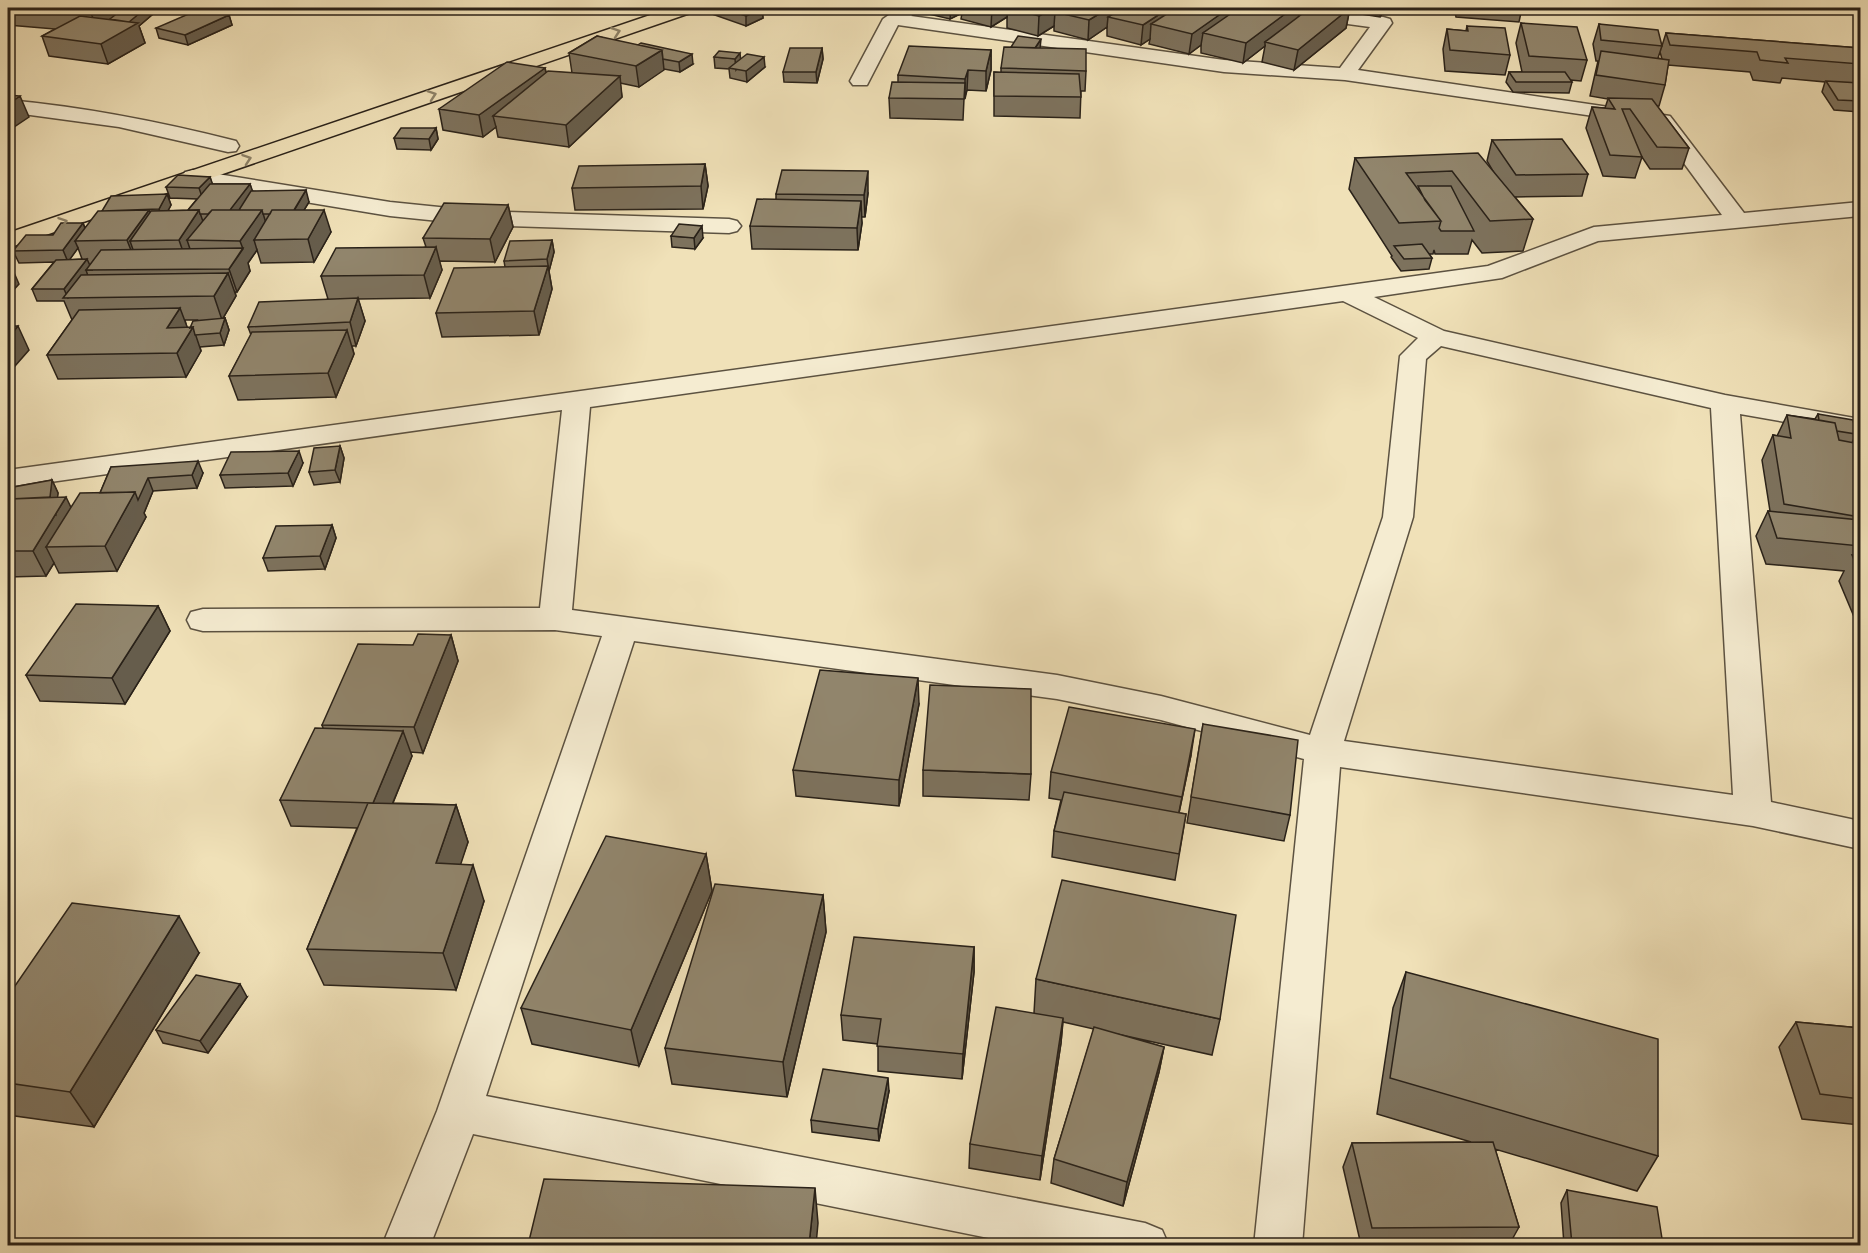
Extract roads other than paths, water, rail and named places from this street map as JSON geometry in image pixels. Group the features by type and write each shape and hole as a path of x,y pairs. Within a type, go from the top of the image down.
{"main road":[{"path":"8,221 636,8"},
{"path":"8,242 687,8"}],"street":[{"path":"860,81 892,19 912,8"},
{"path":"1266,8 1383,23 1345,74"},
{"path":"892,19 1224,66 1345,74 1663,120 1737,220"},
{"path":"8,106 85,114 162,128 228,146"},
{"path":"193,177 390,209 478,218 729,226"},
{"path":"8,479 1493,273 1593,234 1860,209"},
{"path":"1346,293 1436,337 1725,402 1860,427"},
{"path":"1278,1245 1323,751 1398,517 1413,356 1436,337"},
{"path":"555,620 577,399"},
{"path":"1725,402 1753,812"},
{"path":"203,620 555,620 1057,687 1161,708 1323,751 1753,812 1860,835"},
{"path":"406,1245 459,1111 621,629"},
{"path":"459,1111 1145,1245"}]}
